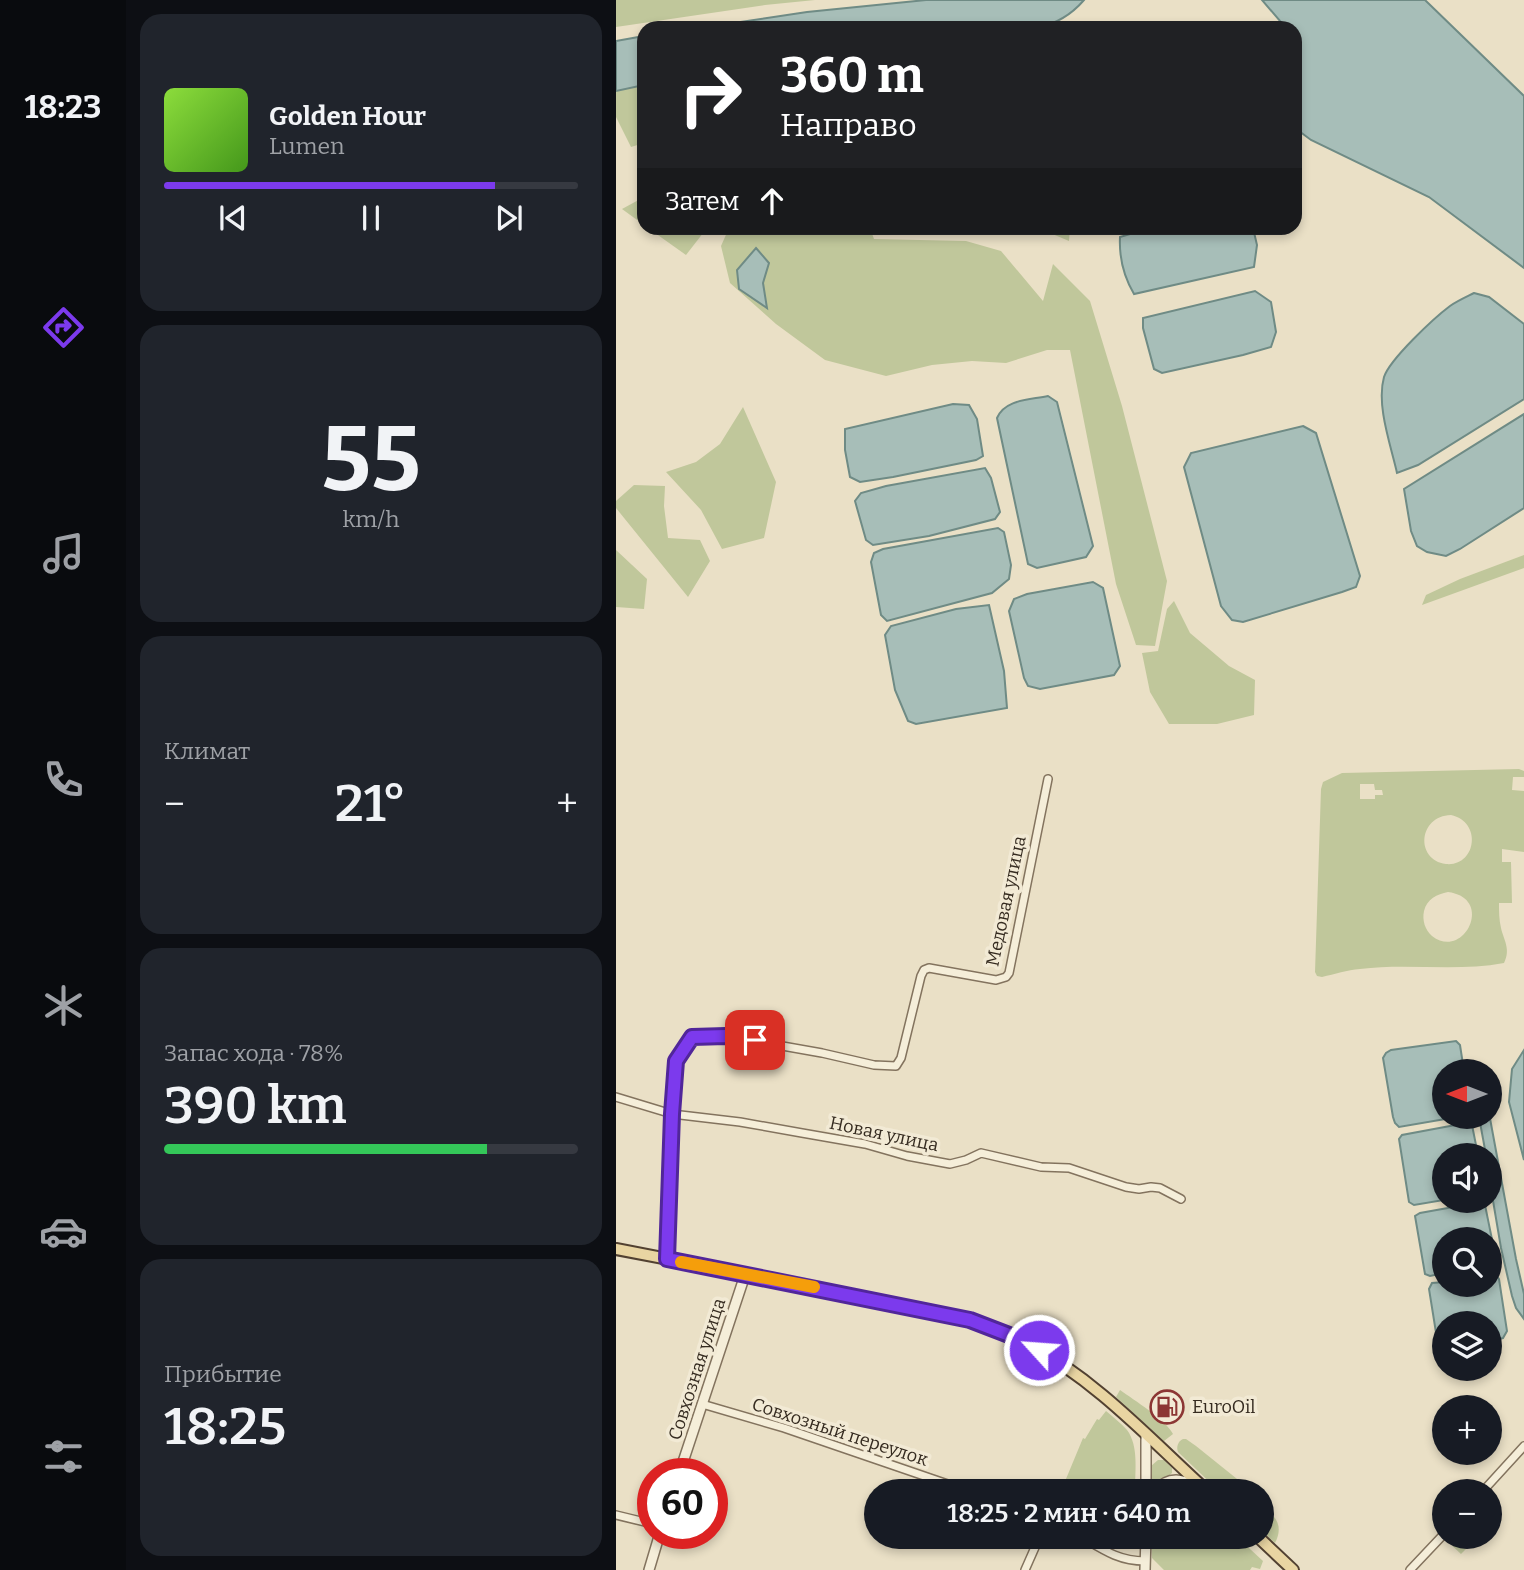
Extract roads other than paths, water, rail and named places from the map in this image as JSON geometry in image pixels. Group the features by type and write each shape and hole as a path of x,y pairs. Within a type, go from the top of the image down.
{"main road":[{"path":"616,1249 899,1305 984,1325 1024,1342 1082,1378 1194,1479"},
{"path":"1270,1549 1293,1570"}],"street":[{"name":"Медовая улица","path":"672,1114 676,1061 692,1037 735,1037 874,1065 896,1066 901,1058 924,970 929,968 993,980 1006,977 1009,974 1048,779"},
{"name":"Новая улица","path":"616,1097 672,1114 740,1122 865,1144 950,1164 981,1153 1041,1167 1069,1168 1126,1187 1160,1188 1181,1199"},
{"path":"667,1259 672,1114"},
{"name":"Совхозная улица","path":"684,1458 745,1275"},
{"name":"Совхозный переулок","path":"702,1404 932,1479"},
{"path":"1146,1434 1146,1479"},
{"path":"1494,1479 1524,1446"},
{"path":"616,1515 637,1520"},
{"path":"1410,1570 1432,1547"},
{"path":"649,1570 655,1549"},
{"path":"1026,1570 1035,1549"},
{"path":"1103,1549 1117,1557 1145,1566"}],"water":[{"path":"926,0 1084,0 1056,21 747,21"},
{"path":"1262,0 1425,0 1524,96 1524,268 1429,197 1302,133 1302,21 1280,21"},
{"path":"637,37 637,86 616,91 616,41"},
{"path":"1255,235 1257,245 1254,267 1134,294 1123,267 1120,237"},
{"path":"756,248 769,263 763,283 767,308 739,289 737,270"},
{"path":"1255,291 1271,302 1276,332 1271,347 1162,373 1154,369 1143,328 1143,318"},
{"path":"1474,293 1489,297 1524,324 1524,399 1418,465 1397,473 1383,413 1384,377 1403,350 1424,329 1450,306"},
{"path":"1048,396 1057,402 1093,546 1086,557 1037,568 1028,564 997,418 1012,404"},
{"path":"953,404 969,405 977,419 983,456 976,460 893,477 860,482 850,477 845,450 845,429"},
{"path":"1524,414 1524,508 1446,556 1427,552 1417,546 1411,531 1404,489"},
{"path":"1303,426 1316,433 1360,576 1356,587 1243,622 1232,620 1221,606 1184,467 1191,453"},
{"path":"985,468 991,478 1000,512 995,519 929,536 873,545 866,540 855,501 861,493"},
{"path":"998,528 1004,532 1011,565 1009,579 992,593 887,621 881,615 871,562 874,553 883,549"},
{"path":"1093,582 1103,588 1120,666 1114,675 1040,689 1028,686 1009,611 1014,599 1027,594"},
{"path":"989,605 1004,671 1007,708 916,724 908,721 895,690 885,635 891,626 956,609"},
{"path":"1456,1041 1460,1045 1462,1059 1432,1059 1432,1121 1399,1127 1395,1123 1383,1058 1391,1050"},
{"path":"1524,1050 1524,1160 1509,1102 1512,1069"},
{"path":"1434,1129 1473,1129 1476,1143 1432,1143 1432,1202 1414,1205 1409,1202 1399,1139 1402,1135"},
{"path":"1481,1129 1492,1129 1495,1143 1484,1143"},
{"path":"1502,1183 1524,1294 1524,1319 1512,1296 1502,1252 1502,1227 1497,1227 1495,1213 1502,1213"},
{"path":"1432,1211 1432,1213 1487,1213 1489,1227 1432,1227 1430,1276 1425,1274 1415,1216"},
{"path":"1432,1283 1432,1297 1502,1297 1507,1331 1503,1338 1502,1311 1433,1311 1429,1289"}],"place":[{"name":"EuroOil","path":"1167,1407"}]}
